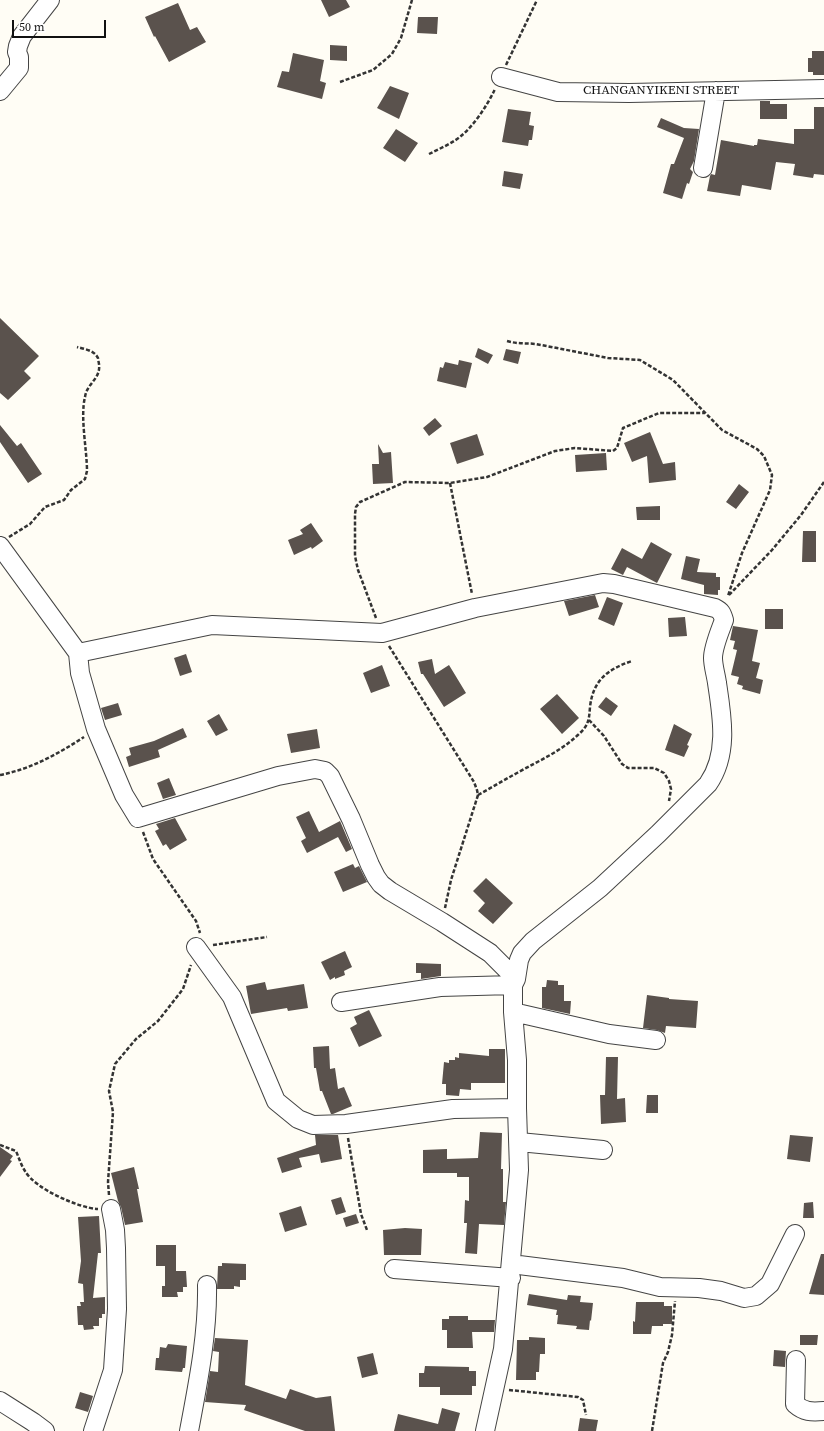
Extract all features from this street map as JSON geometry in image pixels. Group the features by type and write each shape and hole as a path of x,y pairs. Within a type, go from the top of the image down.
{"street":[{"path":"0,90 19,68 19,57 17,52 22,36 50,0"},
{"name":"CHANGANYIKENI STREET","path":"501,77 558,92 629,93 824,89"},
{"path":"702,168 716,91"},
{"path":"3,542 78,653 80,673 96,729 124,795 138,818 278,776 315,769 325,770 330,776 345,807 376,877 390,891 490,953 514,982"},
{"path":"78,653 212,625 382,633 475,608 608,582 724,603 724,620 713,658 723,722 722,740 713,777 708,784 666,826 600,888 530,944 522,954 520,960 514,982 513,1012 517,1060 519,1170 503,1349 485,1431"},
{"path":"196,947 232,997 276,1100 298,1119 313,1125 346,1124 453,1109 517,1108"},
{"path":"341,1002 440,987 514,982"},
{"path":"513,1012 609,1034 656,1040"},
{"path":"519,1142 602,1150"},
{"path":"94,1431 113,1370 117,1308 115,1230 111,1209"},
{"path":"394,1270 510,1271 623,1278 660,1287 721,1291 744,1298 756,1296 770,1284 794,1234"},
{"path":"189,1431 203,1352 207,1285"},
{"path":"796,1360 795,1404 802,1410 815,1412 824,1411"},
{"path":"0,1401 33,1422 44,1431"}],"path":[{"path":"340,82 373,70 392,54 401,38 412,0"},
{"path":"507,341 516,344 536,344 608,358 640,360 673,380 722,430 757,449 764,456 772,475 770,490 742,553 724,603"},
{"path":"3,542 30,524 45,507 64,500 71,490 85,478 87,471 84,397 88,388 100,371 98,358 91,351 77,347"},
{"path":"442,922 451,880 478,795 477,790 474,782 382,633 358,570 355,556 356,507 360,502 368,497 405,482 450,483 487,477 555,451 575,448 613,451 618,446 623,428 659,413 705,413"},
{"path":"724,603 772,550 801,515 824,482"},
{"path":"450,483 475,608"},
{"path":"478,795 518,772 554,754 567,745 581,732 589,720 592,691 601,677 619,666 632,661"},
{"path":"589,720 604,736 622,764 628,768 654,768 664,773 669,781 671,789 666,826"},
{"path":"0,775 27,768 63,751 96,729"},
{"path":"0,1145 16,1152 26,1173 42,1188 87,1208 111,1209 108,1182 112,1112 109,1091 115,1064 136,1039 158,1020 183,989 200,933 196,921 153,859 138,818"},
{"path":"196,947 267,937"},
{"path":"346,1124 361,1214 367,1230"},
{"path":"652,1431 663,1363 668,1352 672,1335 676,1287"},
{"path":"495,1389 578,1397 583,1400 586,1415"}],"building":[{"path":"321,0 346,0 350,7 329,17"},
{"path":"178,3 190,30 197,27 206,42 169,62 155,36 154,37 145,17"},
{"path":"418,17 438,17 437,34 417,33"},
{"path":"330,45 347,46 347,61 330,60"},
{"path":"812,51 824,51 824,75 813,75 813,72 808,72 808,58 812,58"},
{"path":"293,53 324,60 320,81 326,83 322,99 277,87 282,71 289,72"},
{"path":"390,86 409,93 399,119 377,108"},
{"path":"760,101 770,101 770,104 787,104 787,119 760,119"},
{"path":"814,107 824,107 824,175 814,174 813,178 793,175 795,164 776,162 771,190 742,185 740,196 707,191 711,174 715,175 721,140 754,146 757,145 758,139 794,144 794,129 814,129"},
{"path":"508,109 531,112 529,125 534,126 532,140 529,140 528,146 502,142"},
{"path":"661,118 684,128 699,129 694,161 690,169 693,172 689,184 687,183 682,199 663,193 671,164 674,164 684,138 657,127"},
{"path":"396,129 418,143 405,162 383,148"},
{"path":"504,171 523,174 520,189 502,186"},
{"path":"0,318 39,356 24,371 31,378 8,400 0,393"},
{"path":"478,348 493,355 488,364 475,357"},
{"path":"506,349 521,352 518,364 503,360"},
{"path":"459,360 472,363 466,388 437,381 440,367 443,368 445,362 458,365"},
{"path":"435,418 442,426 429,436 423,428"},
{"path":"0,425 17,446 21,443 42,474 28,483 0,442"},
{"path":"650,432 663,464 675,462 676,480 649,483 647,456 632,462 624,443"},
{"path":"477,434 484,455 457,464 450,443"},
{"path":"378,444 383,453 391,452 393,483 373,484 372,464 379,464"},
{"path":"606,453 607,470 576,472 575,455"},
{"path":"739,484 749,492 736,509 726,502"},
{"path":"660,506 660,520 637,520 636,507"},
{"path":"311,523 323,541 312,549 311,547 294,555 288,540 303,534 300,530"},
{"path":"803,531 816,531 816,562 802,562"},
{"path":"651,542 672,554 657,583 627,567 623,575 611,569 622,548 642,559"},
{"path":"686,556 700,559 697,572 716,573 716,577 720,577 720,590 718,590 718,595 704,594 704,585 681,579"},
{"path":"595,595 599,607 569,616 564,601"},
{"path":"607,597 623,603 614,626 598,619"},
{"path":"765,609 783,609 783,629 765,629"},
{"path":"685,617 687,636 669,637 668,618"},
{"path":"733,626 758,630 752,661 760,663 756,678 763,680 760,694 742,689 743,686 737,684 739,677 731,675 737,650 733,649 735,641 730,640"},
{"path":"186,654 192,672 180,676 174,658"},
{"path":"432,659 435,674 449,665 466,693 444,707 423,674 421,674 418,662"},
{"path":"382,665 390,686 371,693 363,673"},
{"path":"557,694 579,718 562,734 540,709"},
{"path":"606,697 618,706 611,716 598,707"},
{"path":"118,703 122,715 105,720 101,708"},
{"path":"219,714 228,730 216,736 207,721"},
{"path":"674,724 692,734 684,757 665,750"},
{"path":"183,728 187,737 158,750 160,757 129,767 126,757 131,755 129,748 154,741"},
{"path":"317,729 320,748 291,753 287,734"},
{"path":"169,778 176,795 163,799 157,783"},
{"path":"309,811 319,832 340,821 352,849 346,852 338,837 307,853 301,841 306,838 296,817"},
{"path":"175,818 187,840 170,850 166,844 163,846 155,831 159,829 156,824"},
{"path":"353,864 355,868 359,866 367,882 343,892 334,872"},
{"path":"486,878 513,903 493,924 478,911 485,903 473,891"},
{"path":"345,951 352,967 344,971 345,975 335,979 335,977 330,980 321,962"},
{"path":"416,963 441,964 441,976 421,979 421,973 416,973"},
{"path":"547,980 558,981 558,985 564,985 564,1001 571,1001 570,1014 542,1008 542,987 546,987"},
{"path":"265,982 267,990 304,984 308,1008 288,1011 287,1008 251,1014 246,986"},
{"path":"647,995 669,999 698,1001 696,1028 666,1026 665,1033 643,1028"},
{"path":"369,1010 382,1036 359,1047 350,1028 357,1024 354,1017"},
{"path":"329,1046 330,1069 335,1068 338,1089 344,1087 352,1106 333,1114 331,1114 322,1091 320,1091 316,1068 314,1068 313,1047"},
{"path":"489,1049 505,1049 505,1083 471,1083 471,1090 460,1089 459,1096 446,1095 446,1084 442,1084 444,1062 449,1063 449,1060 455,1060 455,1057 459,1058 459,1053 489,1056"},
{"path":"606,1057 618,1057 617,1099 625,1098 626,1122 601,1124 600,1095 605,1095"},
{"path":"647,1095 658,1095 658,1113 646,1113"},
{"path":"480,1132 502,1133 501,1169 503,1169 503,1202 506,1202 504,1225 479,1224 477,1254 465,1253 467,1223 464,1223 465,1200 469,1201 469,1177 457,1177 457,1173 423,1173 423,1150 447,1149 447,1159 478,1158"},
{"path":"315,1135 338,1135 342,1159 321,1163 319,1154 299,1158 302,1167 282,1173 277,1158 316,1145"},
{"path":"790,1135 813,1137 810,1162 787,1159"},
{"path":"0,1147 13,1156 10,1160 12,1161 0,1177"},
{"path":"134,1167 139,1189 137,1189 143,1222 125,1225 111,1173"},
{"path":"341,1197 346,1212 336,1215 331,1200"},
{"path":"813,1202 814,1218 803,1218 804,1203"},
{"path":"301,1206 307,1225 285,1232 279,1213"},
{"path":"356,1214 359,1223 346,1227 343,1218"},
{"path":"99,1216 101,1253 98,1253 93,1298 105,1297 105,1314 102,1314 102,1318 99,1318 99,1326 93,1326 94,1329 84,1330 83,1325 78,1325 77,1306 81,1306 80,1302 84,1302 83,1284 78,1283 81,1261 78,1217"},
{"path":"405,1228 422,1229 421,1255 384,1255 383,1230"},
{"path":"156,1245 176,1245 176,1271 186,1271 187,1287 183,1287 183,1292 177,1292 178,1297 162,1297 162,1286 165,1286 165,1266 156,1266"},
{"path":"821,1254 824,1254 824,1295 809,1294"},
{"path":"222,1263 246,1264 246,1280 240,1280 240,1287 234,1286 234,1289 217,1289 218,1266 222,1266"},
{"path":"529,1294 567,1300 568,1295 581,1296 580,1302 593,1303 589,1330 576,1329 577,1326 557,1324 557,1310 527,1305"},
{"path":"636,1302 664,1302 664,1306 672,1306 672,1324 652,1326 651,1334 633,1334 633,1321 635,1322"},
{"path":"449,1316 468,1316 468,1320 495,1320 494,1332 472,1332 473,1348 447,1348 447,1330 442,1330 442,1319 449,1319"},
{"path":"800,1335 818,1335 817,1345 800,1345"},
{"path":"529,1337 545,1338 545,1354 540,1354 539,1372 536,1372 536,1380 516,1380 517,1340 529,1340"},
{"path":"215,1338 248,1340 245,1385 286,1399 290,1389 316,1398 331,1396 335,1431 305,1431 244,1410 246,1405 205,1402 210,1371 218,1372 219,1352 213,1351"},
{"path":"168,1344 187,1346 185,1368 183,1368 182,1372 155,1370 156,1358 159,1358 160,1347 166,1348"},
{"path":"774,1350 786,1351 785,1367 773,1366"},
{"path":"373,1353 378,1374 362,1378 357,1357"},
{"path":"425,1366 469,1367 469,1371 476,1371 476,1386 472,1386 472,1395 440,1395 440,1387 419,1387 419,1373 424,1373"},
{"path":"80,1392 93,1396 88,1412 75,1408"},
{"path":"442,1408 460,1413 455,1431 394,1431 398,1414 438,1424"},
{"path":"580,1418 598,1420 596,1431 578,1431"}]}
